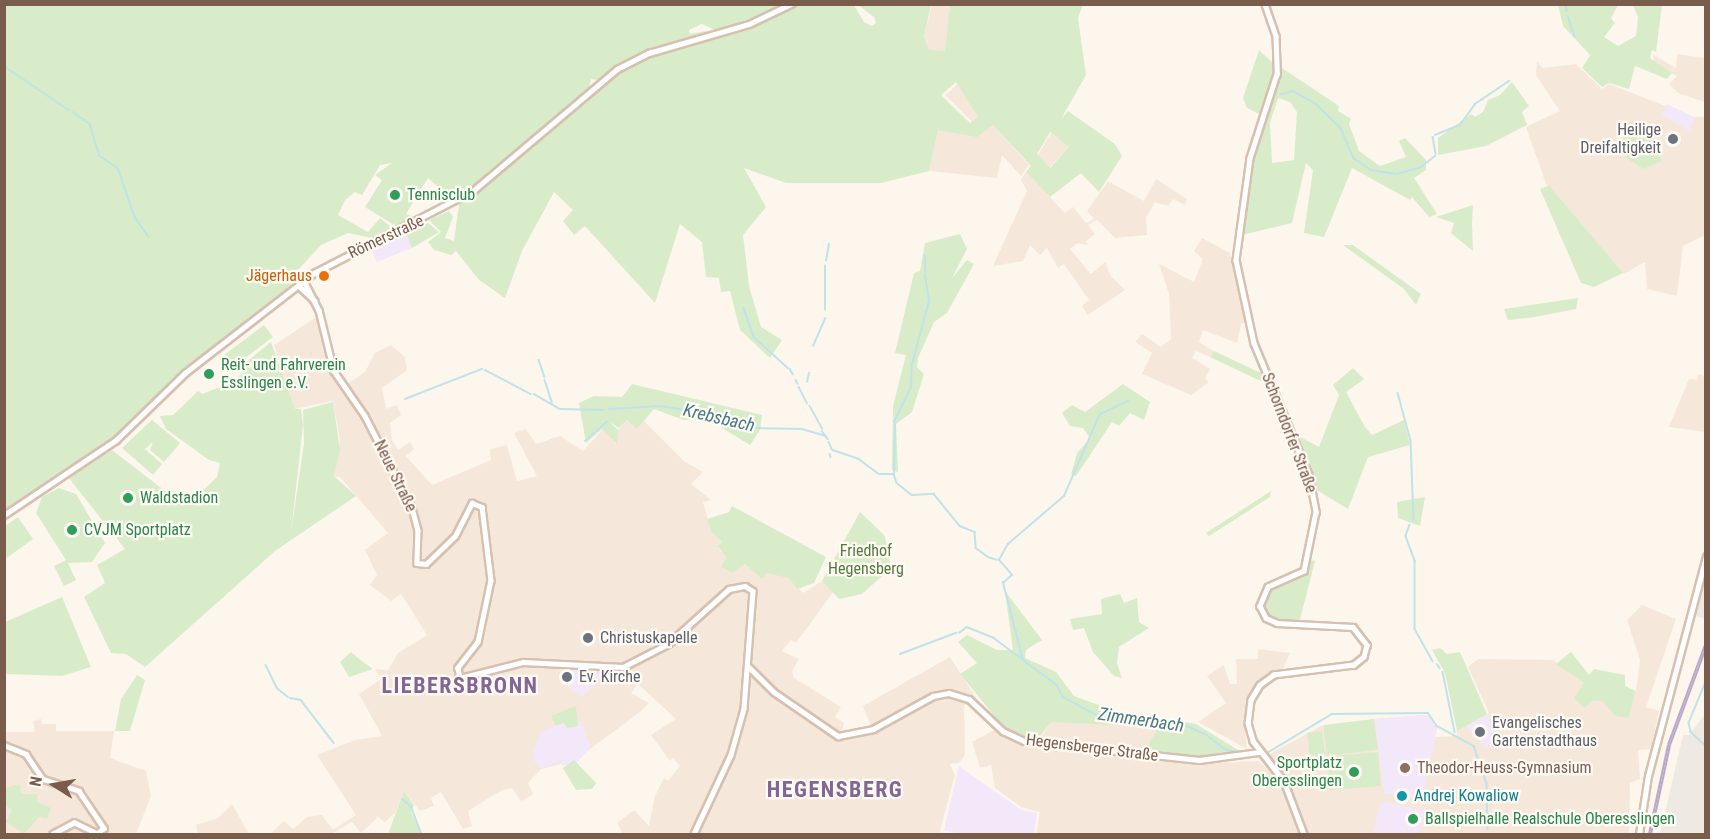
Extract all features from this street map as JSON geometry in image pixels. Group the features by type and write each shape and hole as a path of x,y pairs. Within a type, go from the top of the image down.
{"street":[{"name":"Römerstraße","path":"4,515 116,440 185,373 298,285 465,196 622,66 656,51 749,24 791,4"},
{"name":"Schorndorfer Straße","path":"1265,4 1275,31 1277,70 1251,149 1236,260 1254,343 1309,475 1316,515 1304,571 1268,587 1260,606 1275,623 1355,627 1367,648 1354,665 1282,672 1262,683 1248,716 1259,752 1284,781 1304,834"},
{"name":"Neue Straße","path":"304,281 315,302 334,371 365,416 412,508 418,530 417,563 426,564 455,536 472,503 482,507 491,580 478,642 458,668 459,676 466,679 513,663 564,662 604,669 627,665 668,644 725,591 740,586 755,595 749,667"},
{"path":"298,285 304,294 315,302"},
{"path":"285,295 304,294"},
{"path":"1639,834 1648,776 1693,595 1706,557"},
{"name":"Hegensberger Straße","path":"749,667 814,721 842,736 875,728 930,698 949,693 973,701 1000,729 1024,741 1199,760 1259,752"},
{"path":"694,834 732,753 745,707 749,667"},
{"path":"4,744 27,754 43,779 79,791 104,828 97,834 72,823 53,834"}],"shaded area":[{"path":"932,5 950,5 946,51 929,51 924,37"},
{"path":"1652,54 1676,68 1677,54 1705,58 1705,102 1678,93 1669,84 1677,76 1656,65"},
{"path":"1537,61 1542,68 1576,64 1602,89 1609,84 1694,117 1705,117 1705,235 1683,246 1677,296 1647,289 1645,262 1623,274 1546,184 1526,127 1560,111 1536,75"},
{"path":"958,84 978,117 972,122 945,95"},
{"path":"1667,104 1694,117 1690,131 1662,115"},
{"path":"993,125 1029,165 1021,176 1002,155 997,178 929,171 938,130"},
{"path":"1051,133 1069,147 1049,168 1038,155"},
{"path":"1026,172 1065,213 1073,207 1086,223 1094,219 1087,211 1108,181 1144,201 1156,179 1187,199 1185,205 1173,199 1168,206 1155,202 1146,218 1147,235 1115,238 1097,220 1088,225 1095,234 1086,241 1088,245 1078,243 1070,249 1091,274 1105,262 1110,275 1125,290 1088,315 1082,306 1089,300 1064,264 1058,268 1047,248 1040,255 1030,245 1023,261 993,266 1027,191 1021,180"},
{"path":"406,233 412,248 377,262 371,247"},
{"path":"1202,238 1230,253 1246,321 1241,324 1237,343 1203,330 1199,342 1214,351 1210,357 1196,351 1192,358 1210,369 1205,379 1209,382 1191,395 1142,374 1152,353 1135,342 1142,334 1161,347 1171,339 1169,294 1159,264 1194,282 1203,259 1194,251"},
{"path":"318,316 327,361 342,388 365,372 375,353 391,345 405,357 407,370 382,388 386,409 397,405 401,415 390,423 392,440 398,450 410,442 414,449 406,456 432,485 491,460 490,449 507,445 517,481 537,476 514,433 526,429 536,444 560,436 583,451 603,429 616,444 618,430 627,420 637,429 644,421 684,461 703,472 691,484 711,500 703,502 712,533 722,542 718,547 726,558 721,567 732,573 745,564 788,578 803,593 822,581 834,591 796,643 791,640 782,651 799,659 792,671 794,678 841,707 835,717 844,723 840,738 873,731 863,706 950,657 976,698 964,706 965,755 959,763 950,764 955,775 939,834 623,834 617,823 634,810 649,826 655,796 664,778 668,781 680,766 673,758 670,761 651,735 676,719 638,684 631,693 649,703 640,712 574,761 541,769 528,783 533,794 527,798 521,801 512,788 502,790 468,811 472,826 463,829 441,792 431,798 434,806 420,811 404,791 395,813 385,822 378,817 361,833 352,822 332,834 270,834 284,821 293,829 307,817 322,815 333,830 356,815 317,755 355,740 382,736 359,694 381,679 375,669 388,670 398,653 427,635 401,594 391,601 370,585 377,575 365,550 388,533 340,477 334,476 340,441 333,401 295,409 285,384 274,345"},
{"path":"1698,374 1705,376 1705,432 1669,427 1689,379 1697,380"},
{"path":"1705,561 1705,619 1690,614"},
{"path":"1642,605 1676,619 1646,707 1659,711 1651,749 1638,750 1640,779 1630,783 1629,834 1308,834 1290,785 1266,756 1323,725 1375,719 1426,715 1437,728 1435,737 1457,736 1457,731 1489,713 1468,667 1478,659 1553,660 1584,683 1593,700 1625,675 1625,686 1636,691 1640,660 1627,620"},
{"path":"1258,649 1290,653 1282,671 1260,680 1249,697 1244,721 1247,749 1198,722 1226,703 1207,676 1224,665 1230,684 1237,684 1236,659 1258,659"},
{"path":"575,666 604,675 582,697 568,687"},
{"path":"1487,714 1498,742 1486,749 1466,726"},
{"path":"1705,714 1705,834 1660,834 1683,735 1689,735"},
{"name":"Theodor-Heuss-Gymnasium","path":"1426,715 1437,728 1422,800 1384,793 1375,719"},
{"path":"41,719 42,724 56,724 56,731 114,731 110,758 146,771 151,796 136,834 5,834 5,732 35,732 33,721"},
{"path":"581,721 590,747 584,755 575,764 563,766 560,761 541,769 532,758 541,732 564,722 575,728"},
{"path":"1051,721 1160,727 1145,752 1157,761 1199,764 1259,761 1284,788 1300,834 1036,834 1040,812 1021,807 995,788 991,765 980,768 972,742 996,729 1013,740 1037,744"},
{"path":"959,766 1021,810 1037,813 1034,834 958,834 944,830"},
{"path":"1381,801 1428,812 1418,834 1373,834"},
{"path":"232,804 249,834 198,834 196,825 218,818"}],"green space":[{"path":"4,5 787,5 717,31 702,24 689,30 690,34 706,31 707,34 648,51 599,80 591,79 589,88 460,196 451,199 428,178 406,214 417,218 429,213 399,228 365,207 382,180 375,175 392,163 380,165 362,195 355,192 345,200 338,215 368,232 380,218 395,230 372,238 348,233 321,245 296,272 289,289 184,371 121,434 5,512"},
{"path":"795,5 854,5 864,22 872,26 876,23 874,17 858,5 931,5 924,37 929,50 945,51 950,5 1083,5 1078,18 1086,75 1061,119 1068,111 1115,144 1122,156 1099,192 1081,173 1050,197 1026,172 1031,166 993,125 977,137 938,130 929,171 881,183 786,183 744,168 766,207 743,235 749,286 761,327 782,340 770,358 740,330 730,291 721,292 719,278 706,277 702,242 680,224 655,303 585,226 574,235 563,221 573,210 554,192 522,251 505,298 479,280 456,251 451,255 434,250 428,242 441,232 429,220 449,211 453,217 445,238 454,241 459,204 619,70 661,51 752,29 750,26","holes":["956,82 978,117 970,123 941,95","1050,132 1069,147 1050,168 1037,154"]},
{"path":"1558,5 1618,5 1611,18 1615,23 1604,37 1618,46 1636,36 1638,17 1633,5 1662,5 1656,52 1652,50 1650,58 1672,73 1667,79 1635,66 1629,89 1609,83 1602,87 1582,68 1590,55 1563,26"},
{"path":"1259,50 1276,66 1261,115 1247,108 1243,98"},
{"path":"1279,66 1339,106 1338,111 1351,119 1349,124 1359,151 1380,166 1406,157 1399,141 1405,138 1426,160 1426,170 1414,178 1437,214 1429,217 1412,197 1410,200 1352,168 1324,237 1304,233 1313,170 1306,163 1292,223 1238,236 1253,150","holes":["1278,98 1290,102 1297,112 1294,160 1272,163 1270,123"]},
{"path":"1512,82 1529,106 1522,112 1527,125 1486,146 1438,155 1438,138 1471,114 1475,117 1483,112 1488,100 1500,95"},
{"path":"1632,122 1648,133 1662,161 1643,169 1625,157 1619,124"},
{"path":"1550,185 1623,273 1594,287 1581,283 1540,189"},
{"path":"1473,205 1473,251 1451,233 1454,223 1436,217"},
{"path":"428,223 439,232 412,248 406,233"},
{"path":"960,234 967,249 952,278 967,260 974,264 947,313 934,322 918,358 917,367 924,374 912,412 896,424 898,472 892,470 893,406 906,355 895,353 914,273 920,271 925,243"},
{"path":"1343,245 1353,245 1421,294 1416,305 1404,289"},
{"path":"1578,298 1576,309 1535,317 1508,320 1504,309"},
{"path":"264,325 273,337 233,367 224,355"},
{"path":"271,342 295,409 301,409 303,425 291,533 304,443 303,410 333,402 340,450 334,476 356,496 275,551 145,667 126,654 111,653 84,597 105,583 97,565 125,549 68,477 112,450 169,494 172,503 181,495 190,503 217,477 220,463 209,460 166,429 160,416 173,415 198,391 202,394 228,384 242,374 239,368"},
{"path":"1214,351 1265,375 1269,385 1210,357"},
{"path":"1353,368 1364,379 1346,392 1365,427 1372,435 1404,420 1410,445 1368,457 1348,509 1315,489 1293,433 1319,447 1339,395 1333,385"},
{"path":"632,384 762,415 760,430 750,445 709,420 684,420 654,409 637,429 627,420 619,428 610,422 618,430 617,444 602,429 586,443 579,403 594,396 622,397"},
{"path":"1123,384 1150,402 1144,420 1130,413 1119,426 1112,422 1076,476 1071,474 1077,453 1090,438 1083,428 1070,426 1062,413 1072,405 1085,412"},
{"path":"152,420 180,443 164,462 150,450 153,442 145,449 162,464 153,475 122,448"},
{"name":"CVJM Sportplatz","path":"59,488 76,494 105,543 92,562 68,563 76,580 64,586 54,566 66,560 36,513 42,497"},
{"path":"1271,491 1270,497 1209,536 1206,533"},
{"path":"1425,497 1420,526 1398,518 1397,502"},
{"path":"732,506 826,557 814,583 798,589 788,578 767,573 762,579 745,564 732,573 721,567 726,558 718,546 722,542 712,533 707,519 729,512"},
{"name":"Friedhof Hegensberg","path":"860,512 885,536 891,568 862,594 839,599 822,581"},
{"path":"18,517 33,539 5,559 5,526"},
{"path":"1311,560 1315,561 1299,623 1269,618 1262,607 1268,590 1301,577"},
{"path":"1005,591 1042,640 1026,650 1025,658 1056,672 1074,696 1112,710 1196,724 1243,753 1208,757 1144,752 1159,727 1051,722 1037,740 1006,730 960,674 977,663 958,642 967,635 997,650 1013,650"},
{"path":"1120,594 1124,603 1137,598 1139,622 1149,628 1119,647 1117,663 1122,678 1114,676 1093,652 1084,628 1073,630 1070,619 1102,614 1101,599"},
{"path":"62,597 91,667 62,676 5,674 5,622"},
{"path":"1440,648 1447,654 1460,652 1487,714 1457,731 1445,673 1432,650"},
{"path":"351,652 373,669 349,677 340,662"},
{"path":"1571,652 1589,675 1594,669 1625,675 1625,686 1635,691 1629,718 1615,716 1603,701 1593,700 1585,708 1574,698 1584,683 1556,664"},
{"path":"137,675 145,680 130,731 115,731 121,699"},
{"path":"576,706 578,726 567,728 564,723 556,726 551,716"},
{"path":"1374,719 1378,750 1327,756 1323,725"},
{"path":"1322,731 1325,755 1310,757 1307,733"},
{"name":"Sportplatz Oberesslingen","path":"1378,752 1381,786 1330,790 1327,756"},
{"path":"574,760 596,783 592,789 576,790 563,768"},
{"path":"20,784 21,794 38,794 37,802 51,808 47,819 39,817 24,834 6,822 12,810 5,805 5,788"},
{"path":"404,791 414,805 411,812 421,834 388,834"}],"waterway":[{"path":"1566,4 1567,11"},
{"path":"1568,16 1575,36"},
{"path":"4,66 69,110"},
{"path":"1435,135 1460,125 1475,104 1509,81"},
{"path":"1281,94 1293,91 1316,104 1341,128 1354,158 1371,170 1397,174 1421,167 1435,156"},
{"path":"73,112 90,124 100,156 118,168 135,217 149,237"},
{"path":"1433,137 1436,154"},
{"path":"826,261 829,244"},
{"path":"925,255 926,272"},
{"path":"825,266 825,310"},
{"path":"894,422 911,387 912,364 929,301 925,275"},
{"path":"744,308 754,337 788,368"},
{"path":"813,346 825,319"},
{"path":"539,360 545,377"},
{"name":"Krebsbach","path":"405,399 482,369"},
{"path":"790,369 793,374"},
{"name":"Krebsbach","path":"485,370 531,394"},
{"path":"807,382 809,373"},
{"path":"545,380 552,402"},
{"path":"796,380 798,384"},
{"path":"799,387 807,403"},
{"path":"1398,393 1411,441 1414,519"},
{"name":"Krebsbach","path":"534,394 560,409 603,410"},
{"path":"1023,660 1003,583 1012,575 999,560 1008,544 1064,496 1100,414 1128,401"},
{"name":"Krebsbach","path":"609,409 661,406 714,415 749,428 802,429 826,436"},
{"path":"810,406 823,429"},
{"path":"585,441 607,422"},
{"path":"894,473 895,424"},
{"name":"Krebsbach","path":"822,431 828,439"},
{"name":"Krebsbach","path":"829,442 832,449"},
{"name":"Krebsbach","path":"833,450 859,459 879,474 894,474 897,483 912,495 934,494 960,526 975,532 976,548 987,556"},
{"path":"1410,525 1406,536 1415,561 1415,629 1433,661"},
{"name":"Krebsbach","path":"988,557 997,560"},
{"name":"Zimmerbach","path":"959,633 967,627 994,638 1057,685 1063,697 1097,715 1112,712 1122,720 1133,716 1153,724 1161,720 1178,722 1207,735"},
{"path":"900,654 956,633"},
{"path":"1437,664 1440,668"},
{"path":"266,665 277,688 288,697"},
{"path":"1443,672 1455,732"},
{"path":"1706,682 1689,723 1691,732 1706,746"},
{"path":"290,698 301,700 334,743"},
{"name":"Zimmerbach","path":"1267,753 1332,714 1428,713 1437,726 1474,746 1487,783 1488,829"},
{"name":"Zimmerbach","path":"1209,737 1226,750 1242,752"},
{"path":"402,799 411,806 422,834"}],"railway":[{"path":"1650,834 1669,745 1706,645"}],"place":[{"name":"Heilige Dreifaltigkeit","path":"1673,139"},
{"name":"Tennisclub","path":"395,195"},
{"name":"Jägerhaus","path":"324,276"},
{"name":"Reit- und Fahrverein Esslingen e.V.","path":"209,374"},
{"name":"Waldstadion","path":"128,498"},
{"name":"CVJM Sportplatz","path":"72,530"},
{"name":"Christuskapelle","path":"588,638"},
{"name":"Ev. Kirche","path":"567,677"},
{"name":"Evangelisches Gartenstadthaus","path":"1480,732"},
{"name":"Theodor-Heuss-Gymnasium","path":"1405,768"},
{"name":"Sportplatz Oberesslingen","path":"1354,772"},
{"name":"Andrej Kowaliow","path":"1402,796"},
{"name":"Ballspielhalle Realschule Oberesslingen","path":"1413,819"}],"district":[{"name":"LIEBERSBRONN","path":"460,686"},
{"name":"HEGENSBERG","path":"835,790"}]}
